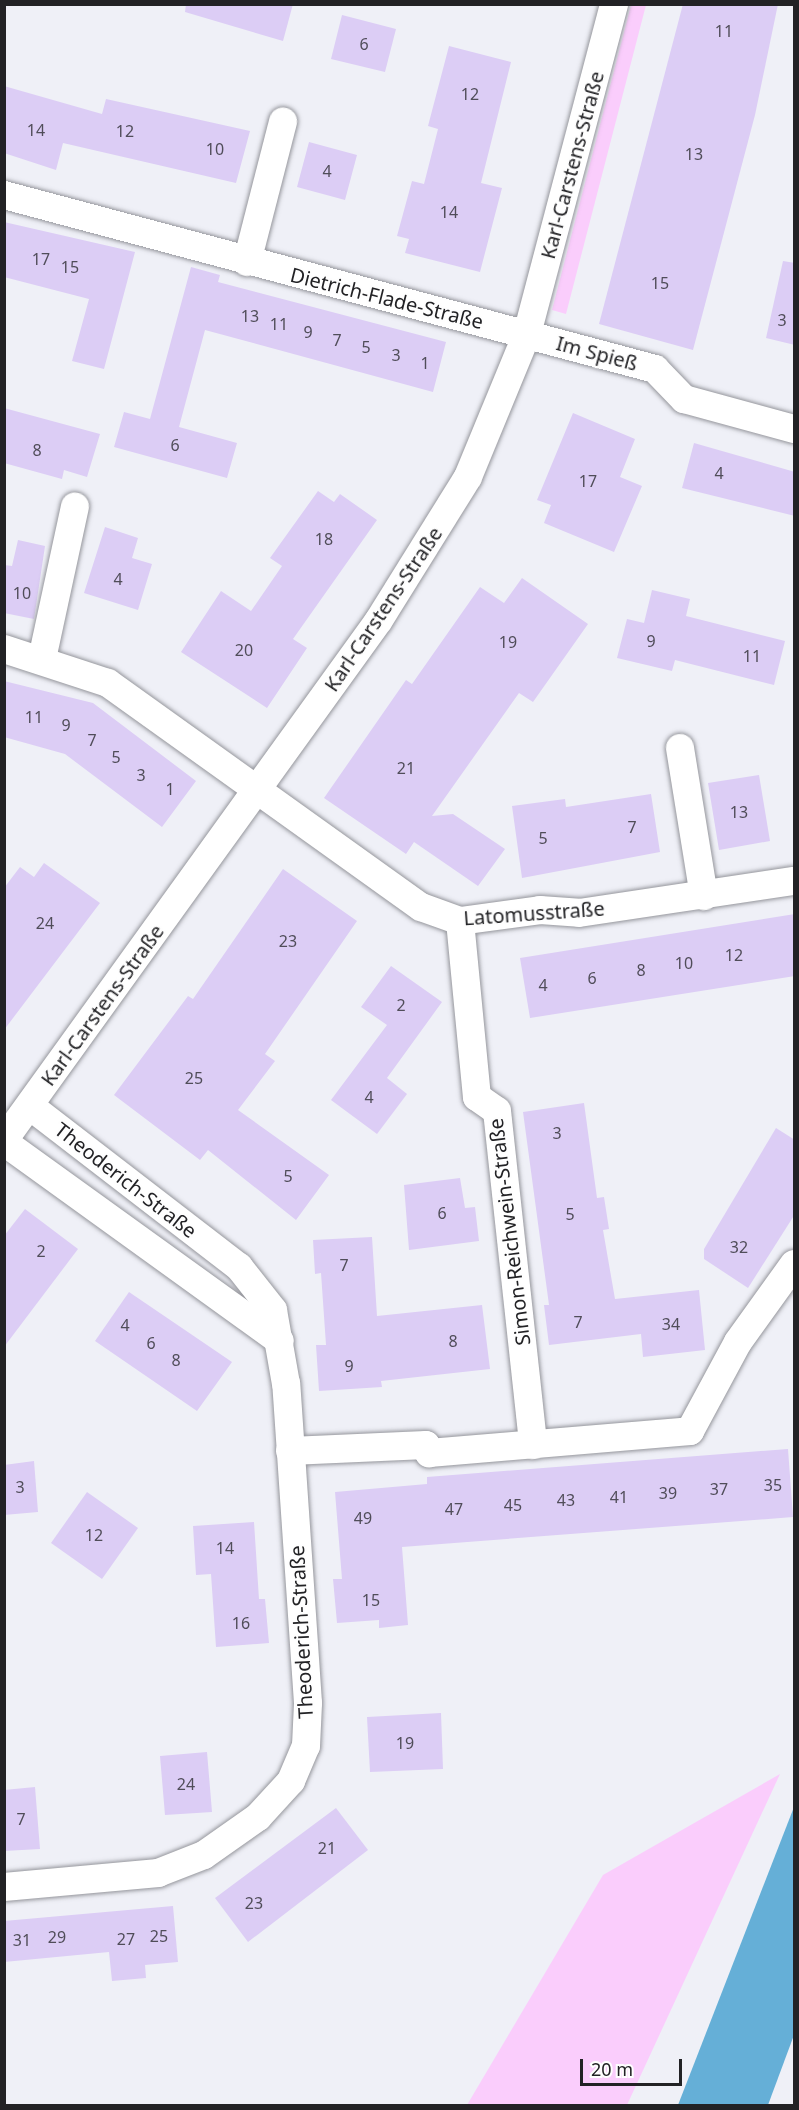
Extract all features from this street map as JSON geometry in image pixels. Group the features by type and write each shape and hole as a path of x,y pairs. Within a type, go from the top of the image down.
{"street":[{"name":"Karl-Carstens-Straße","path":"12,1125 257,792 428,545 472,468 527,334 614,4"},
{"path":"248,262 283,122"},
{"name":"Dietrich-Flade-Straße","path":"4,195 248,262 527,334"},
{"name":"Im Spieß","path":"527,334 655,369 684,399 795,429"},
{"path":"42,659 75,507"},
{"name":"Latomusstraße","path":"4,649 42,659 108,683 257,792 421,907 460,921 540,910 579,913 795,881"},
{"path":"680,748 704,896"},
{"name":"Simon-Reichwein-Straße","path":"460,921 477,1097 497,1111 533,1445"},
{"name":"Theoderich-Straße","path":"12,1125 280,1341"},
{"name":"Theoderich-Straße","path":"4,1887 177,1868 258,1817 291,1781 306,1746 308,1702 290,1451 280,1341 273,1310 239,1267 12,1125"},
{"path":"290,1451 426,1445 429,1453 690,1431 738,1342 795,1264"}],"shaded area":[{"path":"631,5 646,5 566,314 552,310"},
{"path":"780,1774 627,2105 467,2105 603,1875"}],"water":[{"path":"794,1807 794,2035 768,2105 678,2105"}],"building":[{"path":"186,4 293,4 283,41 185,12"},
{"path":"683,4 778,4 755,115 693,350 599,324"},
{"path":"342,15 396,29 385,72 331,59"},
{"path":"449,46 511,62 481,183 502,188 480,272 405,253 409,239 397,236 412,181 424,184 438,129 428,126"},
{"path":"4,86 102,114 106,99 250,131 236,183 63,143 56,170 4,153"},
{"path":"309,142 357,155 345,200 297,187"},
{"path":"4,222 135,252 104,369 72,361 89,299 4,277"},
{"path":"783,261 795,263 795,345 766,338"},
{"path":"191,267 220,275 218,282 446,342 433,392 205,330 179,427 237,443 227,478 114,447 124,412 150,419"},
{"path":"4,408 100,434 87,477 64,470 62,479 4,463"},
{"path":"573,413 635,439 620,477 642,486 614,552 544,523 551,505 537,500"},
{"path":"694,443 795,472 795,516 682,488"},
{"path":"318,491 334,502 340,494 377,520 293,639 307,648 267,708 181,652 221,591 251,611 282,566 270,558"},
{"path":"105,527 138,538 132,558 152,564 138,610 84,593"},
{"path":"18,540 45,546 34,619 4,613 4,565 12,566"},
{"path":"522,578 588,624 533,702 519,693 432,816 453,814 505,849 478,886 414,842 406,854 324,798 406,680 412,684 480,587 504,603"},
{"path":"652,590 690,599 686,616 785,641 774,685 675,660 672,671 617,658 627,619 644,623"},
{"path":"4,681 93,703 196,781 162,827 65,754 4,737"},
{"path":"759,775 770,841 719,850 708,783"},
{"path":"651,794 660,852 522,878 512,806 565,799 566,807"},
{"path":"44,863 100,903 4,1030 4,888 20,867 34,877"},
{"path":"283,869 357,921 265,1054 275,1061 238,1110 329,1175 296,1220 208,1150 200,1160 114,1095 188,996 193,999"},
{"path":"795,914 795,976 530,1018 520,958"},
{"path":"391,966 442,1002 387,1078 407,1094 377,1134 331,1100 387,1025 361,1007"},
{"path":"584,1103 597,1198 604,1197 609,1229 603,1230 615,1299 699,1290 705,1350 643,1357 641,1334 549,1345 544,1305 549,1305 523,1112"},
{"path":"776,1128 795,1140 795,1214 748,1288 704,1259 704,1249"},
{"path":"460,1178 465,1208 475,1207 479,1241 409,1250 404,1185"},
{"path":"25,1209 78,1249 4,1347 4,1236"},
{"path":"372,1237 377,1316 482,1305 490,1369 381,1381 382,1387 319,1391 316,1345 326,1345 321,1273 315,1274 313,1240"},
{"path":"129,1292 232,1362 197,1411 95,1341"},
{"path":"788,1449 793,1517 402,1547 408,1625 379,1628 379,1620 337,1623 333,1579 342,1579 335,1492 427,1484 427,1477"},
{"path":"34,1461 38,1512 4,1515 4,1465"},
{"path":"87,1492 138,1528 102,1579 51,1543"},
{"path":"254,1522 259,1599 265,1599 269,1643 216,1647 211,1574 196,1575 193,1526"},
{"path":"441,1713 443,1769 370,1772 367,1717"},
{"path":"207,1752 212,1812 165,1815 160,1756"},
{"path":"35,1787 40,1849 4,1851 4,1790"},
{"path":"336,1808 368,1850 248,1942 215,1898"},
{"path":"173,1906 178,1962 145,1965 146,1978 112,1981 109,1952 4,1962 4,1921"}]}
